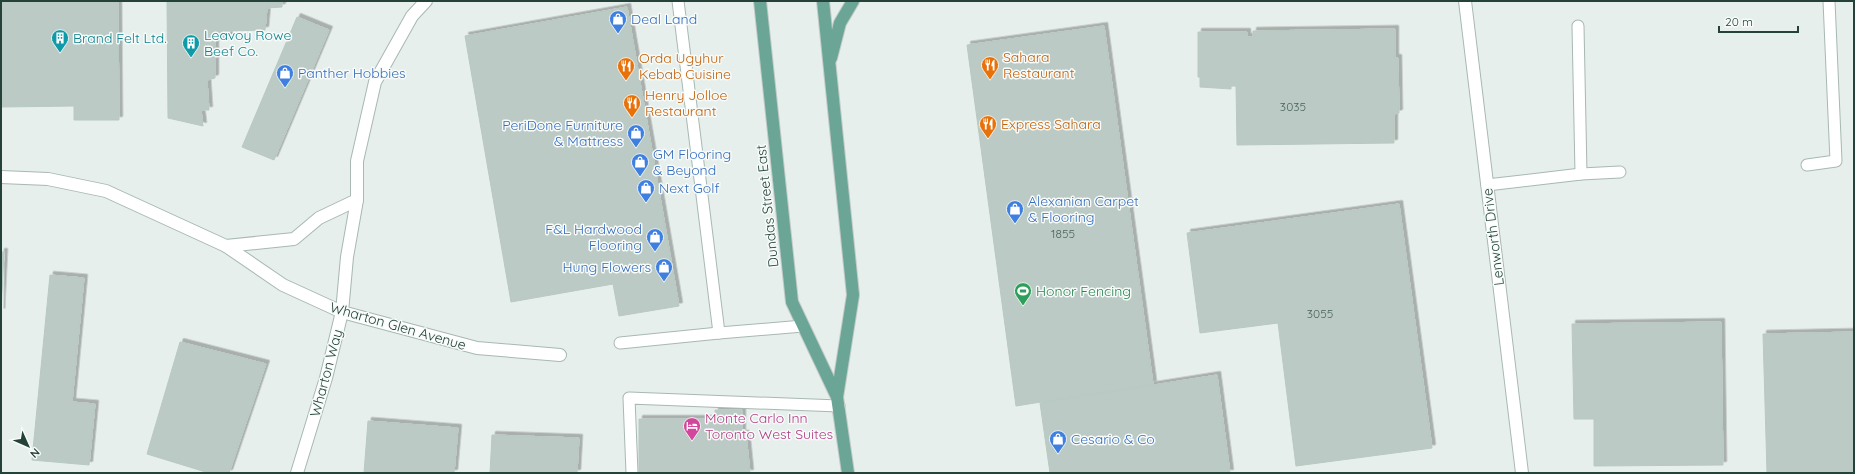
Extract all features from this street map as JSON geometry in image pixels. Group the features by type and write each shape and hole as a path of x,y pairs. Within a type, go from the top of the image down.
{"main road":[{"name":"Dundas Street East","path":"760,1 792,302 838,402"},
{"name":"Dundas Street East","path":"823,1 853,296 838,402 848,473"},
{"path":"829,64 840,23 853,1"}],"street":[{"name":"Wharton Way","path":"297,473 326,378 342,312 347,256 356,200 357,161 375,82 412,16 426,1"},
{"name":"Lenworth Drive","path":"1465,1 1522,473"},
{"name":"Wharton Glen Avenue","path":"1,177 48,179 106,191 226,246 283,286 342,312 476,348 560,355"},
{"path":"226,246 294,239 319,218 356,200"}],"lane":[{"path":"678,1 719,333"},
{"path":"1807,165 1836,162 1829,1"},
{"path":"1578,26 1581,174"},
{"path":"1487,185 1581,174 1620,172"},
{"path":"620,343 803,326"},
{"path":"632,473 629,398 838,402"}],"building":[{"name":"Brand Felt Ltd.","path":"1,1 118,1 119,120 74,120 74,106 1,107"},
{"name":"Leavoy Rowe Beef Co.","path":"167,1 282,1 282,7 267,8 265,30 229,31 230,38 215,39 215,78 207,80 209,110 201,110 203,126 168,118"},
{"path":"627,7 679,306 619,316 613,284 511,302 465,36"},
{"name":"Panther Hobbies","path":"297,17 329,30 274,160 242,147"},
{"path":"1104,26 1153,384 1016,406 967,45"},
{"path":"1395,29 1395,58 1398,58 1399,113 1394,114 1394,143 1237,145 1236,86 1231,86 1231,89 1200,87 1200,77 1198,77 1198,32 1247,32 1247,37 1253,37 1253,31"},
{"path":"1399,204 1432,448 1296,466 1278,323 1200,333 1187,233"},
{"path":"1,252 4,252 1,312"},
{"path":"50,275 84,278 72,402 95,404 89,465 32,460"},
{"path":"1721,322 1723,465 1594,466 1594,419 1574,419 1572,324"},
{"path":"1854,332 1854,473 1767,473 1763,334"},
{"path":"180,342 266,364 229,473 209,473 147,454"},
{"path":"1217,375 1230,473 1050,473 1040,403"},
{"name":"Monte Carlo Inn Toronto West Suites","path":"715,410 742,410 742,434 746,434 750,473 639,473 639,419 715,419"},
{"path":"368,421 458,428 454,473 364,473"},
{"path":"492,435 579,438 577,473 490,473"}],"place":[{"name":"Deal Land","path":"618,34"},
{"name":"Brand Felt Ltd.","path":"60,53"},
{"name":"Leavoy Rowe Beef Co.","path":"191,58"},
{"name":"Sahara Restaurant","path":"990,80"},
{"name":"Orda Ugyhur Kebab Cuisine","path":"626,81"},
{"name":"Panther Hobbies","path":"285,88"},
{"name":"Henry Jolloe Restaurant","path":"632,118"},
{"name":"Express Sahara","path":"988,139"},
{"name":"PeriDone Furniture & Mattress","path":"636,148"},
{"name":"GM Flooring & Beyond","path":"640,177"},
{"name":"Next Golf","path":"646,203"},
{"name":"Alexanian Carpet & Flooring","path":"1015,224"},
{"name":"F&L Hardwood Flooring","path":"655,252"},
{"name":"Hung Flowers","path":"664,282"},
{"name":"Honor Fencing","path":"1023,306"},
{"name":"Monte Carlo Inn Toronto West Suites","path":"692,441"},
{"name":"Cesario & Co","path":"1058,454"}]}
